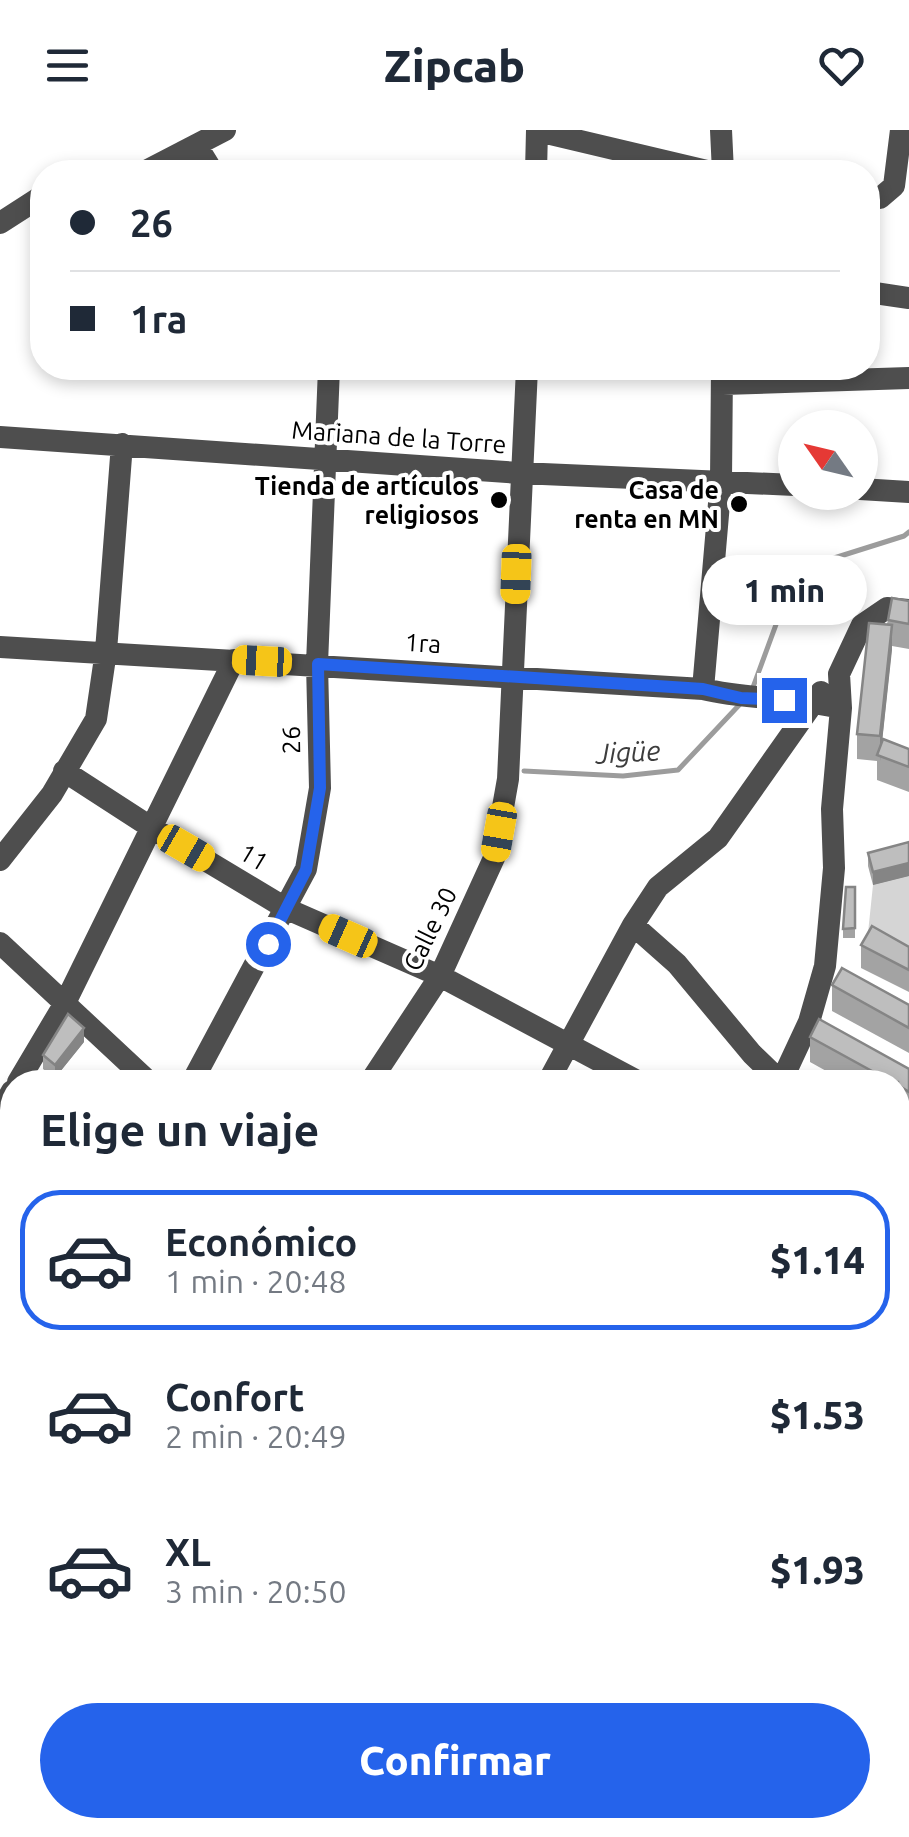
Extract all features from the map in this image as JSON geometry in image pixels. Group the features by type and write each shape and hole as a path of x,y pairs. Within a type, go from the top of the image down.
{"street":[{"path":"172,130 204,160"},
{"path":"168,160 225,130"},
{"path":"537,160 538,130 662,160"},
{"path":"721,130 722,160"},
{"path":"880,198 894,186 901,130"},
{"path":"0,223 30,204"},
{"path":"880,294 909,298"},
{"path":"880,378 909,378"},
{"name":"26","path":"199,1070 306,870 320,788 318,664 329,380"},
{"name":"Calle 30","path":"378,1070 440,976 494,858 508,779 526,380"},
{"path":"703,689 722,480 722,380"},
{"name":"Mariana de la Torre","path":"0,437 520,474 778,484"},
{"path":"0,860 52,794 96,720 106,652 122,444"},
{"path":"878,490 909,492"},
{"path":"554,1070 658,887 718,838 742,809 812,701 839,674 862,625 887,608 909,610"},
{"name":"1ra","path":"0,647 703,689 841,708"},
{"path":"25,1070 65,1003 234,660"},
{"path":"787,1070 832,969 832,809 841,708 839,674"},
{"name":"11","path":"64,771 287,908 440,976 617,1070"},
{"path":"634,925 677,964 769,1070"},
{"path":"0,942 136,1070"}],"shaded area":[{"path":"909,876 909,956 868,933 873,885"}],"building":[{"path":"892,598 909,601 909,624 888,620"},
{"path":"869,623 892,625 880,736 857,734"},
{"path":"883,739 909,749 909,767 877,755"},
{"path":"909,842 909,863 873,872 868,853"},
{"path":"846,887 855,887 855,928 843,929"},
{"path":"872,926 909,947 909,970 861,945"},
{"path":"842,968 909,1005 909,1028 832,985"},
{"path":"68,1014 84,1028 55,1065 43,1055"},
{"path":"819,1019 909,1070 870,1070 810,1037"}],"waterway":[{"name":"Jigüe","path":"752,690 796,570 909,532"},
{"name":"Jigüe","path":"524,771 623,776 678,770 742,702"}],"place":[{"name":"Tienda de artículos religiosos","path":"499,500"},
{"name":"Casa de renta en MN","path":"739,504"}],"route":[{"path":"268,944 306,870 320,788 318,664 703,689 741,698 784,700"}]}
